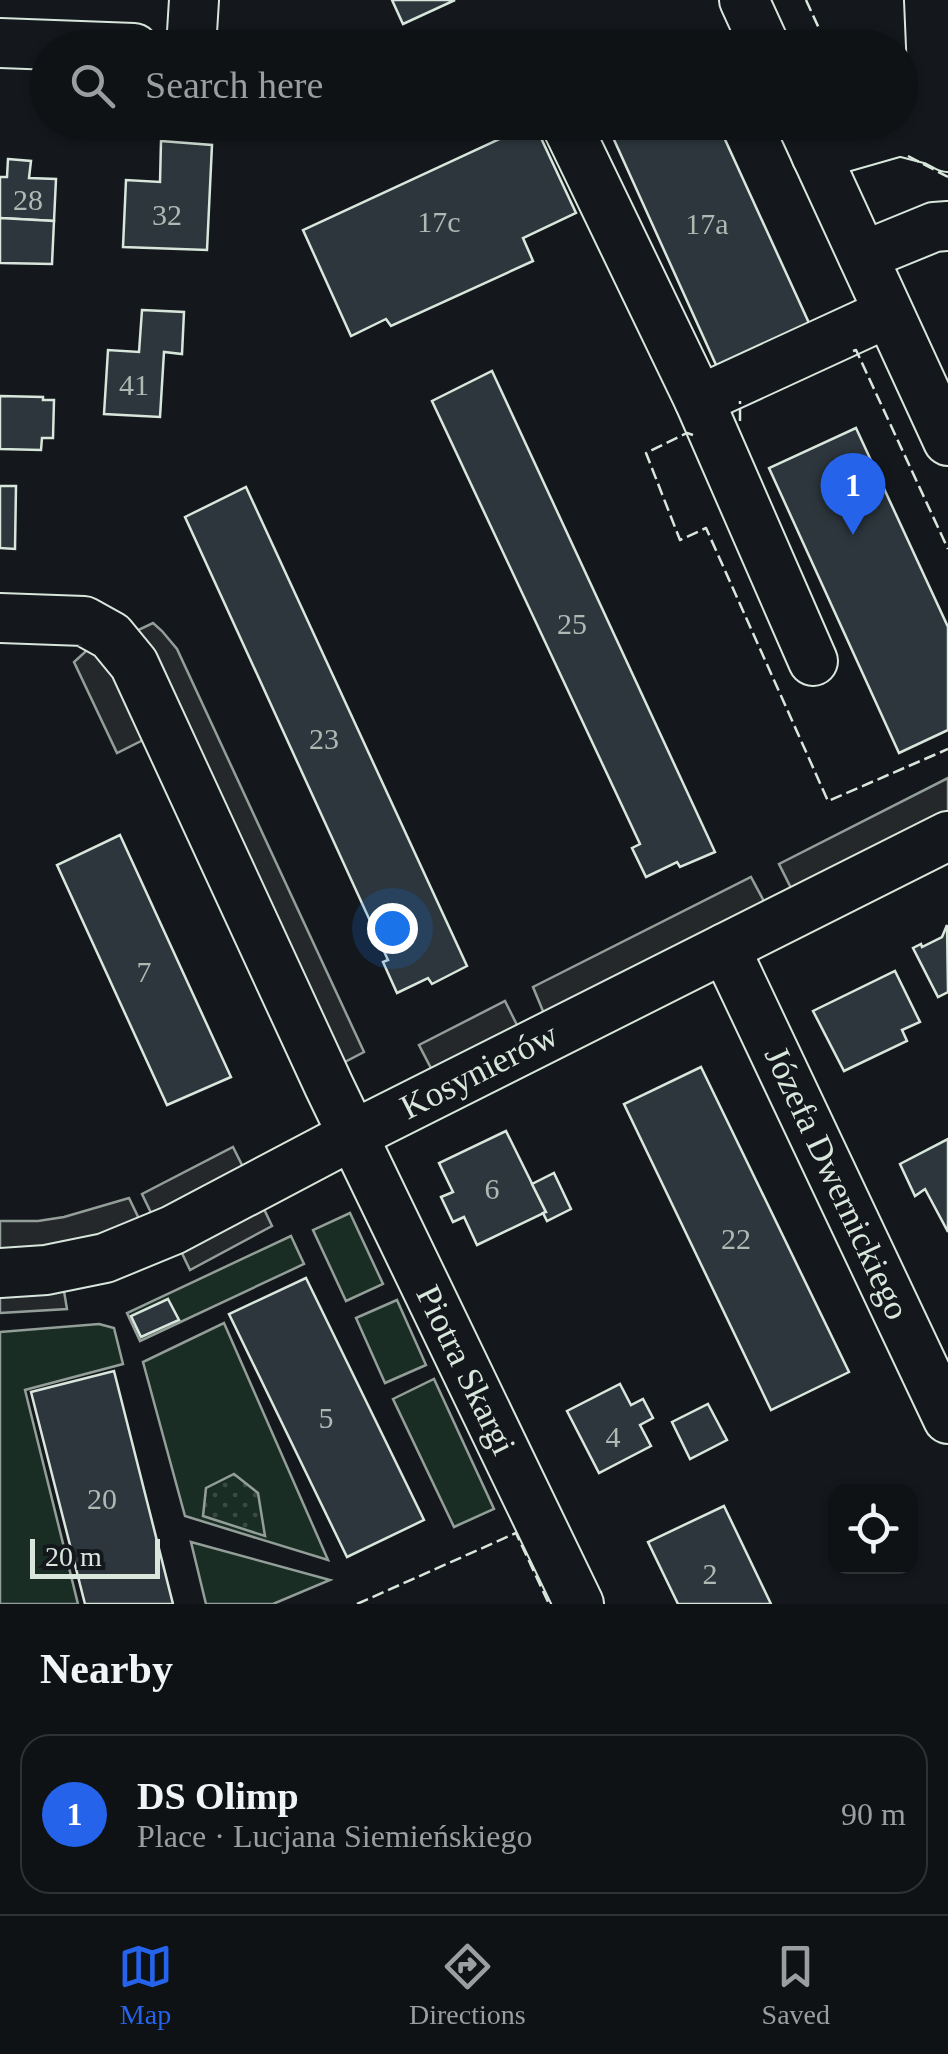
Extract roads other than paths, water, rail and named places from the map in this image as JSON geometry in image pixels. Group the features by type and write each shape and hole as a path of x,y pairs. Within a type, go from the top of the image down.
{"street":[{"path":"192,30 194,0"},
{"path":"744,0 758,30"},
{"path":"918,137 942,144 928,0"},
{"path":"0,43 30,44"},
{"path":"574,140 699,400 813,662"},
{"path":"808,140 948,441"},
{"path":"863,256 934,227 948,226"},
{"path":"699,400 888,313"},
{"name":"Piotra Skargi","path":"0,618 84,621 111,636 134,664 353,1135 578,1604"},
{"name":"Kosynierów","path":"0,1273 46,1270 105,1258 173,1230 353,1135 948,836"},
{"name":"Józefa Dwernickiego","path":"726,948 948,1419"}],"place":[{"name":"DS Olimp","path":"853,535"}]}
